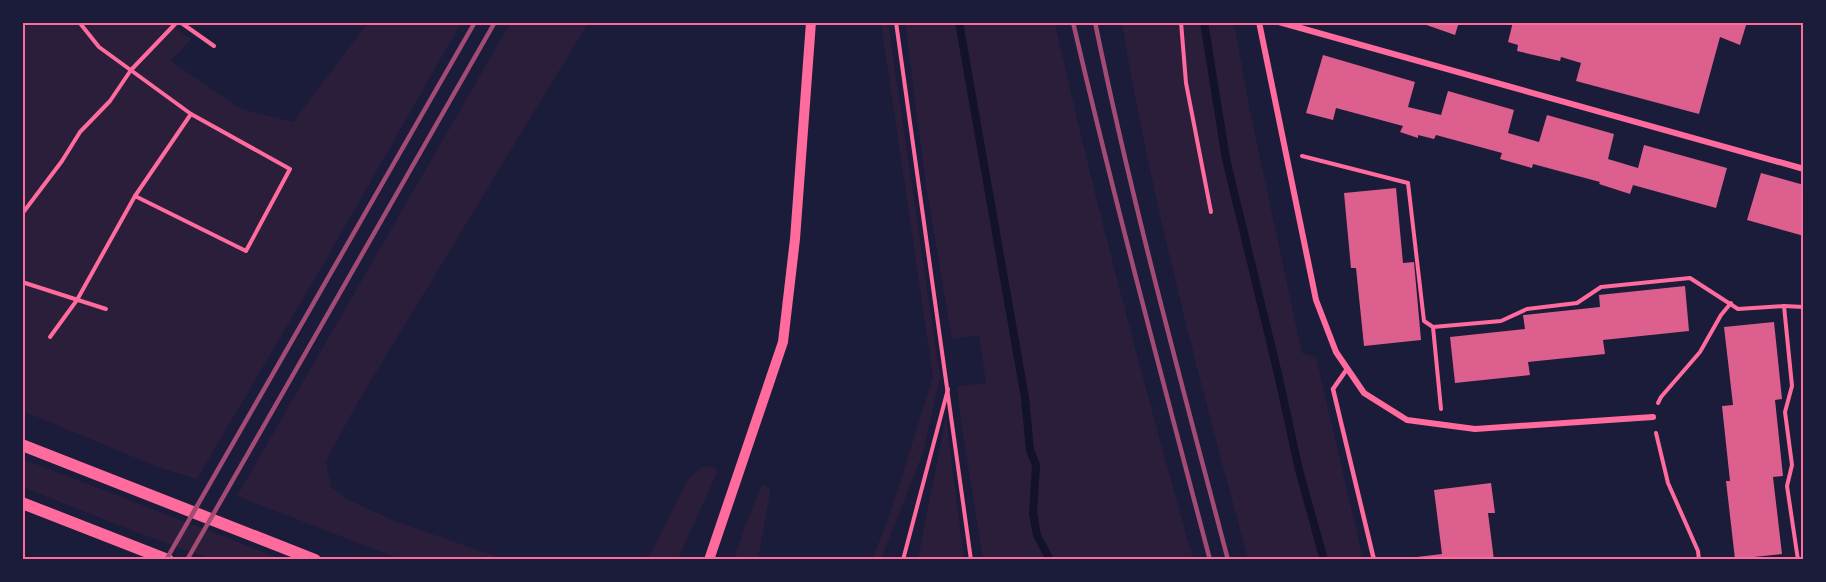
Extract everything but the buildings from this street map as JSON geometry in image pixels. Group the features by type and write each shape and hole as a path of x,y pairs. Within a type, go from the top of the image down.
{"main road":[{"path":"22,445 315,560"},
{"path":"22,503 168,560"}],"street":[{"path":"709,560 783,342 795,239 811,22"},
{"path":"1259,22 1316,300 1336,352 1364,393 1407,420 1475,429 1653,417"},
{"path":"1279,22 1803,169"}],"lane":[{"path":"1347,369 1333,388 1374,560"}],"path":[{"path":"79,22 99,47 191,114 290,170 246,251 135,196"},
{"path":"22,214 62,161 80,132 110,101 131,70 178,22 214,46"},
{"path":"897,22 971,560"},
{"path":"1180,22 1185,83 1211,212"},
{"path":"50,338 77,300 135,196 191,114"},
{"path":"1285,151 1408,183 1425,321 1433,327 1501,321 1527,309 1576,303 1602,287 1690,278 1738,309 1803,307"},
{"path":"22,282 106,309"},
{"path":"1699,560 1698,551 1668,483 1653,417 1661,398 1700,352 1721,315 1731,303"},
{"path":"1784,306 1792,386 1785,412 1792,465 1787,486 1798,560"},
{"path":"1433,327 1442,425"},
{"path":"903,560 948,387"}],"shaded area":[{"path":"511,22 588,23 358,402 326,461 331,487 347,499 394,521 504,559 399,559 237,496"},
{"path":"888,22 940,377 923,453 881,559 872,560 890,514 933,377 881,23"},
{"path":"22,23 168,23 191,39 171,61 241,109 293,122 368,23 461,23 197,479 160,468 23,411"},
{"path":"905,23 1055,23 1120,292 1193,559 983,559 957,386 986,383 979,335 952,339 926,185"},
{"path":"1122,23 1234,23 1249,106 1302,353 1316,357 1363,559 1248,559 1162,225"},
{"path":"946,417 964,559 918,559"},
{"path":"23,459 282,559 212,559 144,535 23,487"},
{"path":"708,466 715,468 717,472 678,559 645,559 654,548 687,481 700,468"},
{"path":"763,484 770,488 770,494 758,559 734,559 747,521"}],"waterway":[{"path":"959,22 1025,398 1030,450 1036,465 1033,513 1037,535 1050,560"},
{"path":"1204,22 1226,159 1299,470 1324,560"}],"railway":[{"path":"166,560 475,22"},
{"path":"187,560 495,22"},
{"path":"1073,22 1122,225 1210,560"},
{"path":"1095,22 1141,225 1228,560"}]}
